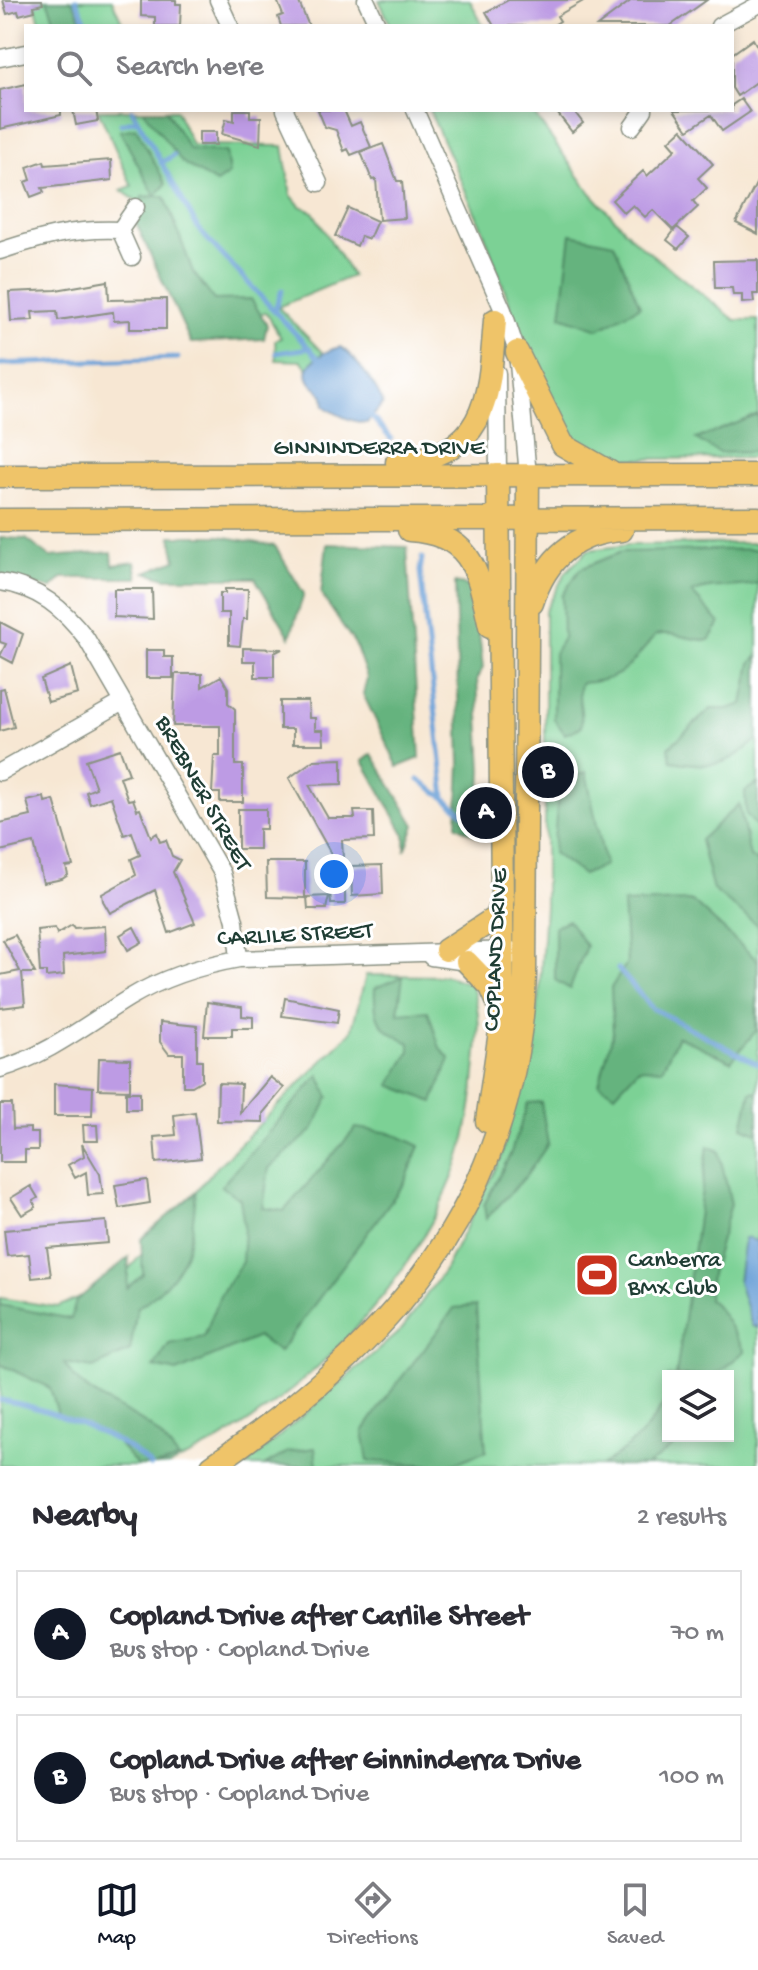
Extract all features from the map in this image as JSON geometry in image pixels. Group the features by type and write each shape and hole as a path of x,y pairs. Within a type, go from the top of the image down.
{"main road":[{"path":"0,476 231,475 321,471 427,460 459,443 478,417 491,377 495,320"},
{"path":"517,352 563,445 616,475"},
{"name":"GINNINDERRA DRIVE","path":"321,471 528,476 758,475"},
{"name":"COPLAND DRIVE","path":"217,1462 338,1370 378,1331 429,1263 483,1172 508,1094 523,1011 511,953 504,888 498,475"},
{"name":"COPLAND DRIVE","path":"447,1232 487,1122 511,953 527,891 528,476"},
{"path":"528,618 544,576 576,540 600,532 710,518"},
{"path":"321,522 758,518"},
{"path":"0,520 295,521 432,532 460,547 476,567 500,671"},
{"path":"436,953 495,918 504,888"},
{"path":"467,962 491,987 503,1015"}],"street":[{"path":"218,0 229,24"},
{"path":"366,0 377,24"},
{"path":"723,24 758,5"},
{"path":"0,58 24,53"},
{"path":"286,112 319,183"},
{"path":"416,112 485,269 517,352 528,476"},
{"path":"632,127 643,112"},
{"path":"120,230 136,207"},
{"path":"0,251 57,232 86,228 120,230"},
{"path":"120,230 132,257"},
{"path":"485,269 495,320 498,475"},
{"name":"BREBNER STREET","path":"0,582 36,592 69,616 123,702 222,873 235,921 239,959"},
{"name":"BREBNER STREET","path":"0,772 123,702"},
{"name":"CARLILE STREET","path":"436,953 445,961 467,962 511,953"},
{"name":"CARLILE STREET","path":"0,1069 48,1049 165,978 239,959 511,953"}],"green space":[{"path":"34,0 112,0 123,24 40,24"},
{"path":"47,0 72,0 84,24 56,24"},
{"path":"379,0 470,0 482,24 390,24"},
{"path":"99,112 177,112 192,145 283,146 291,195 300,206 313,212 352,276 278,307 323,353 311,364 309,371 302,361 276,360 275,340 281,338 266,312 191,343 147,247 145,238 153,213 121,190 132,186"},
{"path":"144,112 167,112 189,149 226,152 229,174 216,183 182,162"},
{"path":"430,112 532,112 591,193 635,241 735,320 758,320 758,458 617,459 577,448 543,396 483,230"},
{"path":"136,128 166,184 155,196 120,131"},
{"path":"142,197 165,197 193,272 214,300 251,299 267,325 264,339 191,343 135,221"},
{"path":"571,234 614,243 640,306 599,329 561,316"},
{"path":"758,415 758,452 719,453 696,439"},
{"path":"171,536 220,536 275,546 304,594 290,637 255,578 166,578 146,572 176,560"},
{"path":"0,538 26,539 50,557 112,552 113,565 135,562 138,578 62,578 51,589 0,576"},
{"path":"758,543 758,1466 245,1466 402,1329 445,1269 501,1158 539,1000 545,906 545,611 566,572 588,550 629,545"},
{"path":"327,544 407,547 420,758 398,767 363,694 367,678 355,644 321,594"},
{"path":"758,549 758,583 708,588 692,593 720,623 709,640 656,635 624,670 607,679 580,683 581,727 565,734 554,719 554,653 563,638 562,596 580,569 621,552"},
{"path":"455,583 474,587 483,668 477,678 482,770 479,837 457,826 460,764"},
{"path":"758,656 758,739 736,756 718,764 671,761 669,747 711,709 728,709 743,704 751,663"},
{"path":"372,754 415,825 405,851 405,835 363,761"},
{"path":"586,772 605,865 583,875 553,853 559,782"},
{"path":"758,783 758,829 746,814 745,791"},
{"path":"739,804 750,857 758,861 758,926 713,890 700,840"},
{"path":"692,901 758,961 756,1031 731,1061 678,1036 662,1069 639,1068 615,1094 599,1084 613,1033 611,988 627,963 623,903"},
{"path":"568,920 586,946 570,989 555,980 555,926"},
{"path":"366,975 448,976 471,984 478,1018 468,1127 452,1179 431,1223 373,1309 298,1385 213,1444 169,1465 0,1466 0,1298 57,1307 116,1284 214,1170 351,1032"},
{"path":"403,976 398,1013 428,1011 440,1048 450,1059 433,1102 390,1085 410,1052 410,1043 381,1023 376,1009 375,988"},
{"path":"319,1075 329,1097 313,1130 269,1168 263,1208 284,1211 356,1128 392,1133 420,1146 405,1182 279,1352 258,1337 177,1372 154,1367 169,1344 204,1337 220,1295 242,1262 244,1226 240,1199 221,1186"},
{"path":"758,1091 757,1133 743,1127 751,1092"},
{"path":"541,1102 548,1144 526,1176 486,1219 484,1205 510,1155 528,1103"},
{"path":"708,1146 719,1151 731,1204 711,1274 708,1299 723,1315 745,1351 721,1370 677,1370"},
{"path":"196,1192 192,1229 183,1259 167,1284 137,1308 130,1351 93,1368 64,1363 72,1375 92,1392 153,1429 179,1459 155,1466 138,1466 114,1439 58,1414 50,1388 0,1364 0,1305 71,1319 76,1301 129,1257 127,1288 143,1274 141,1239"},
{"path":"476,1306 486,1451 447,1466 368,1461 363,1432 373,1416 454,1308"},
{"path":"662,1404 662,1442 679,1442 647,1466 601,1466 640,1435"},
{"path":"315,1448 317,1466 264,1466 288,1452"}],"water":[{"path":"340,347 365,373 383,404 367,423 345,418 325,406 324,396 307,375 316,359"},
{"path":"744,1238 758,1241 758,1328 752,1326 738,1282"}],"building":[{"path":"3,0 42,0 43,4 34,6 35,11 7,14"},
{"path":"141,0 176,0 176,4 181,4 180,24 155,24 155,17 141,16"},
{"path":"277,0 298,0 308,24 280,24 278,17 283,15"},
{"path":"508,0 585,0 557,16 560,21 555,24 493,24 486,12"},
{"path":"632,0 707,0 673,24 600,24"},
{"path":"753,39 758,48 758,81 737,96 734,91 734,53"},
{"path":"24,84 24,112 61,112 61,115 0,129 0,90"},
{"path":"741,99 750,112 722,131 711,115 688,130 675,112 734,112 734,104"},
{"path":"73,112 96,112 98,121 76,125"},
{"path":"234,112 250,112 250,117 261,117 260,145 222,134 226,119 234,121"},
{"path":"319,112 345,112 351,126 360,122 371,147 351,155 348,149 344,151 336,130 325,127"},
{"path":"557,112 575,112 583,123 572,132"},
{"path":"682,129 713,164 698,178 707,188 693,201 698,207 673,230 653,210 645,217 633,205 624,213 612,200 643,171 647,176 676,149 669,141"},
{"path":"199,132 216,132 216,145 199,145"},
{"path":"383,144 397,181 402,181 405,218 379,220 376,179 372,180 361,152"},
{"path":"111,160 112,180 42,188 44,192 31,197 25,182 31,180 27,167 44,161 45,165"},
{"path":"758,180 758,234 736,223"},
{"path":"348,208 377,221 369,239 361,236 357,246 335,236"},
{"path":"677,227 689,237 678,249 667,240"},
{"path":"758,260 758,294 753,294 754,302 742,303 742,295 733,295 732,288 715,288 714,261"},
{"path":"108,281 109,300 166,299 166,329 130,329 130,320 114,321 113,312 58,320 57,311 32,312 33,320 11,321 9,292 56,290"},
{"path":"114,589 152,589 153,619 114,617"},
{"path":"225,589 248,589 247,619 243,619 240,646 229,645 229,613 220,613 220,593 225,593"},
{"path":"0,622 23,634 13,663 0,656 6,644 0,642"},
{"path":"243,648 282,649 274,653 274,677 255,677 255,661 243,661"},
{"path":"146,650 164,650 164,657 173,657 173,678 146,678"},
{"path":"71,666 78,694 48,702 41,679"},
{"path":"175,674 202,674 202,687 221,676 228,688 228,703 235,709 235,765 243,765 243,802 220,802 220,793 212,793 214,756 220,756 220,726 173,726"},
{"path":"4,688 14,727 0,731 0,689"},
{"path":"280,701 308,701 309,718 315,718 315,730 323,730 324,744 293,744 293,729 280,729"},
{"path":"120,749 129,774 120,777 128,800 133,799 137,810 140,809 151,837 157,833 160,842 166,840 172,856 180,860 173,872 195,923 169,933 155,890 110,913 103,901 102,894 136,875 131,859 140,855 132,832 124,835 111,797 90,804 86,792 96,788 86,760"},
{"path":"342,759 342,784 309,785 328,818 355,818 354,811 373,811 374,839 342,840 344,877 289,778 314,760"},
{"path":"44,797 45,802 54,800 73,866 66,867 68,875 62,879 43,883 34,843 0,851 0,823 31,816 27,801"},
{"path":"238,809 266,809 266,829 259,829 259,849 238,849"},
{"path":"266,862 305,862 305,898 267,897"},
{"path":"382,865 383,894 352,896 351,866"},
{"path":"330,889 345,889 345,904 331,904"},
{"path":"329,896 326,909 308,909 307,897"},
{"path":"72,925 74,928 105,926 106,951 63,956 64,975 46,977 46,972 40,972 37,930 55,928 57,934"},
{"path":"134,927 142,942 128,950 120,935"},
{"path":"15,935 35,973 22,973 25,1005 0,1008 0,975 20,971 3,940"},
{"path":"285,998 339,1009 337,1023 282,1016"},
{"path":"207,1002 242,1007 242,1016 253,1017 253,1028 232,1028 232,1036 204,1036"},
{"path":"160,1022 197,1026 197,1060 202,1060 202,1080 192,1086 183,1086 183,1054 169,1054 160,1042"},
{"path":"99,1058 130,1059 130,1090 98,1089"},
{"path":"270,1077 284,1088 263,1113 263,1122 217,1121 218,1083 241,1084 240,1113"},
{"path":"54,1084 93,1087 92,1116 54,1116"},
{"path":"126,1092 140,1092 140,1109 126,1109"},
{"path":"0,1104 12,1104 13,1129 30,1128 30,1133 38,1133 38,1150 25,1150 25,1162 0,1162"},
{"path":"195,1112 201,1158 156,1163 154,1137 176,1135 174,1115"},
{"path":"83,1125 97,1125 98,1141 84,1141"},
{"path":"82,1144 100,1174 103,1194 88,1195 86,1172 75,1178 68,1165 84,1156"},
{"path":"147,1180 150,1203 119,1208 115,1185"},
{"path":"31,1186 38,1198 33,1201 36,1207 22,1215 11,1198"},
{"path":"106,1221 108,1243 47,1248 51,1276 32,1278 29,1254 7,1256 4,1230"}],"waterway":[{"path":"76,0 87,24"},
{"path":"133,112 199,230 320,360"},
{"path":"121,124 137,120"},
{"path":"161,163 174,155"},
{"path":"275,309 282,290"},
{"path":"276,353 310,348"},
{"path":"0,364 178,358"},
{"path":"370,415 391,439"},
{"path":"422,558 420,571 445,798 463,813"},
{"path":"419,780 445,798"},
{"path":"618,969 652,1008 758,1064"},
{"path":"0,1400 80,1424 121,1444 151,1466"}],"place":[{"name":"Copland Drive after Ginninderra Drive","path":"548,772"},
{"name":"Copland Drive after Carlile Street","path":"486,813"},
{"name":"Canberra BMX Club","path":"597,1275"}]}
